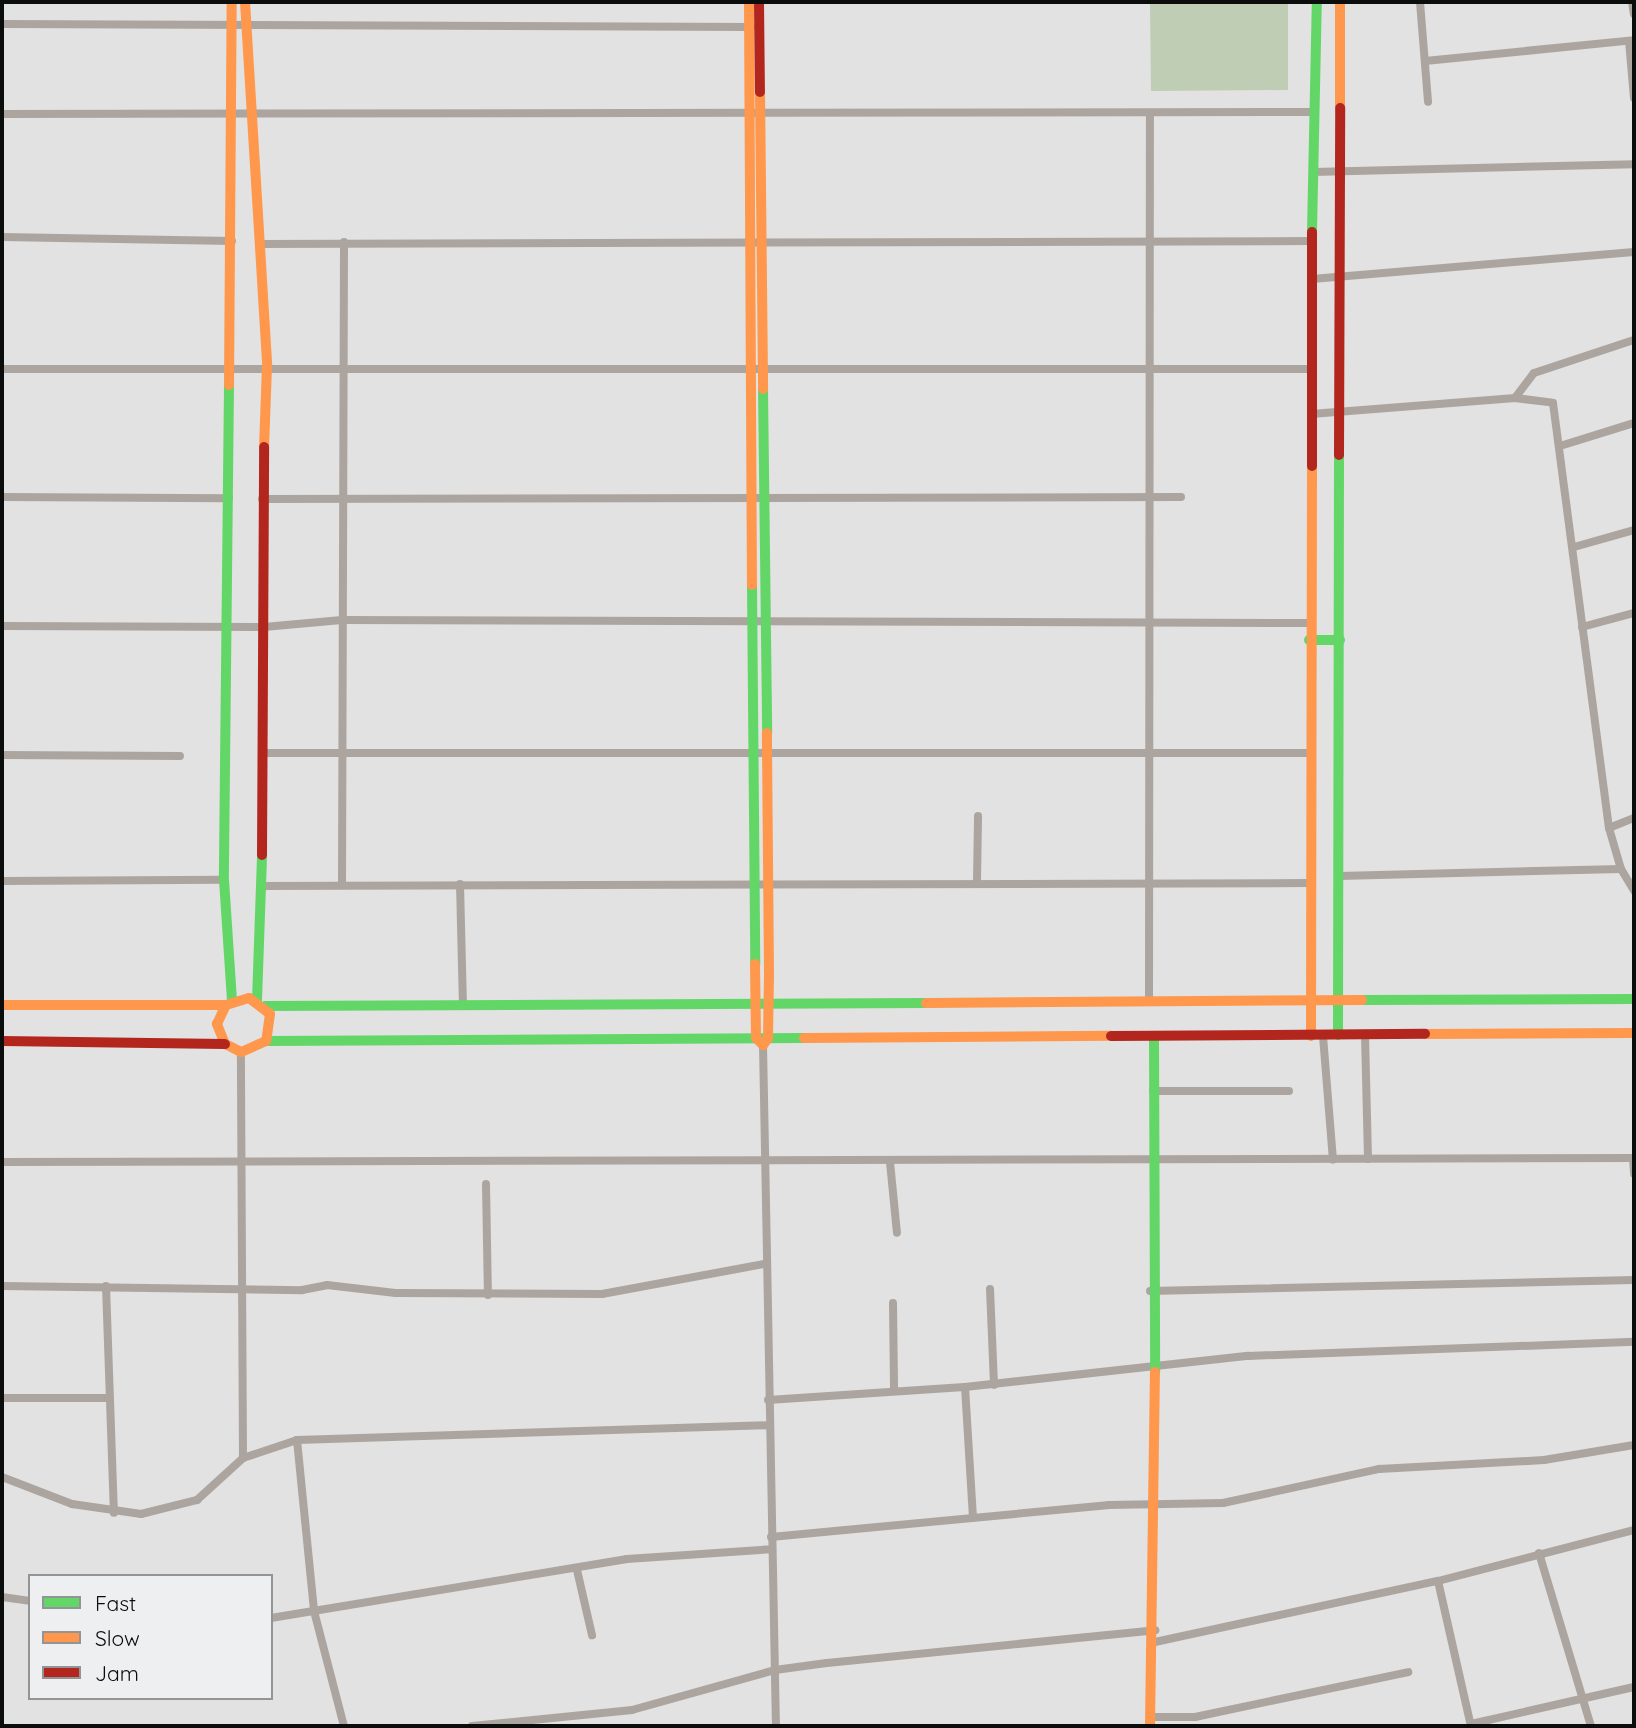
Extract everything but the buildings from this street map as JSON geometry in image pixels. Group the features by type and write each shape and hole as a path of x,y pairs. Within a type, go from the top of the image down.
{"main road":[{"path":"225,1044 217,1024 229,1002 224,880 225,626 232,241 232,2"},
{"path":"246,2 255,111 259,244 267,366 262,499 265,753 261,1003 272,1023 266,1041"},
{"path":"749,2 749,110 756,241 759,752 766,881 762,1040"},
{"path":"756,241 761,110 759,2"},
{"path":"1317,2 1312,112 1309,640 1311,1002 1317,1036"},
{"path":"1338,1035 1340,2"},
{"path":"1309,640 1340,640"},
{"path":"759,752 754,881 762,1000"},
{"path":"2,1005 762,1000 1311,1002 1634,999"},
{"path":"2,1041 225,1044 241,1052 266,1041 1154,1038 1634,1033"},
{"path":"1150,1722 1155,1636 1150,1291 1154,1038"}],"street":[{"path":"1420,2 1428,102"},
{"path":"1632,2 1634,14"},
{"path":"2,24 751,27"},
{"path":"1425,61 1631,41 1634,97"},
{"path":"2,114 749,110 1150,114 1312,112"},
{"path":"1149,1000 1150,114"},
{"path":"1313,172 1634,164"},
{"path":"2,237 232,241"},
{"path":"259,244 1151,239 1312,241"},
{"path":"342,884 344,242"},
{"path":"1312,279 1634,252"},
{"path":"1515,398 1534,373 1634,340"},
{"path":"2,369 267,366 1311,369"},
{"path":"1311,414 1515,398 1553,403 1609,828 1621,870 1634,891"},
{"path":"1560,446 1634,423"},
{"path":"2,497 229,498"},
{"path":"262,499 1181,497"},
{"path":"1574,547 1634,530"},
{"path":"1582,627 1634,613"},
{"path":"2,626 264,627 342,620 1310,623"},
{"path":"265,753 1309,753"},
{"path":"2,755 180,756"},
{"path":"977,882 978,816"},
{"path":"1609,828 1634,818"},
{"path":"1339,876 1621,870"},
{"path":"2,881 224,880"},
{"path":"261,886 754,881 1310,883"},
{"path":"460,884 463,1004"},
{"path":"1365,1035 1368,1159"},
{"path":"1317,1036 1333,1160"},
{"path":"762,1040 764,1264 776,1726"},
{"path":"241,1052 240,1287 243,1458"},
{"path":"1153,1091 1289,1091"},
{"path":"2,1162 1151,1162 1634,1158 1634,1174"},
{"path":"890,1162 897,1233"},
{"path":"486,1184 488,1295"},
{"path":"2,1286 240,1287 302,1290 327,1285 396,1293 488,1295 635,1291 764,1264"},
{"path":"1150,1291 1634,1280"},
{"path":"106,1286 114,1513"},
{"path":"990,1289 994,1385"},
{"path":"892,1303 894,1391"},
{"path":"768,1400 994,1385 1151,1370 1248,1356 1634,1342"},
{"path":"965,1387 973,1518"},
{"path":"2,1398 109,1398"},
{"path":"2,1477 72,1504 114,1513 172,1510 197,1500 243,1458 297,1440 769,1425"},
{"path":"297,1440 314,1611 344,1726"},
{"path":"771,1537 1152,1504 1223,1503 1379,1469 1545,1460 1634,1445"},
{"path":"472,1726 632,1710 775,1670 1155,1636 1438,1581 1634,1530"},
{"path":"273,1618 411,1591 577,1570 627,1559 772,1549"},
{"path":"1539,1553 1591,1726"},
{"path":"577,1570 592,1635"},
{"path":"1438,1581 1471,1725 1634,1688"},
{"path":"2,1597 28,1601"},
{"path":"1150,1722 1195,1717 1408,1672"}],"green space":[{"path":"1150,4 1288,4 1288,90 1151,91"}],"traffic: fast":[{"path":"1312,232 1317,2"},
{"path":"229,385 224,880 232,1000"},
{"path":"763,389 767,733"},
{"path":"1338,1035 1339,455"},
{"path":"752,585 755,964"},
{"path":"1309,640 1340,640"},
{"path":"257,1000 262,855"},
{"path":"1362,1000 1634,999"},
{"path":"265,1006 926,1003"},
{"path":"266,1041 804,1038"},
{"path":"1154,1038 1155,1372"}],"traffic: slow":[{"path":"229,385 232,2"},
{"path":"245,2 267,366 264,447"},
{"path":"749,2 752,585"},
{"path":"1340,2 1340,108"},
{"path":"760,92 763,389"},
{"path":"1311,1036 1312,466"},
{"path":"755,964 756,1038 763,1045 768,1038 769,975 767,733"},
{"path":"2,1005 226,1005 249,998 270,1014 266,1041 241,1052 225,1044 217,1024 226,1005"},
{"path":"926,1003 1362,1000"},
{"path":"1425,1034 1634,1033"},
{"path":"804,1038 1111,1036"},
{"path":"1150,1726 1155,1372"}],"traffic: jam":[{"path":"759,2 760,92"},
{"path":"1339,455 1340,108"},
{"path":"1312,232 1312,466"},
{"path":"262,855 264,447"},
{"path":"1111,1036 1425,1034"},
{"path":"2,1041 225,1044"}]}
